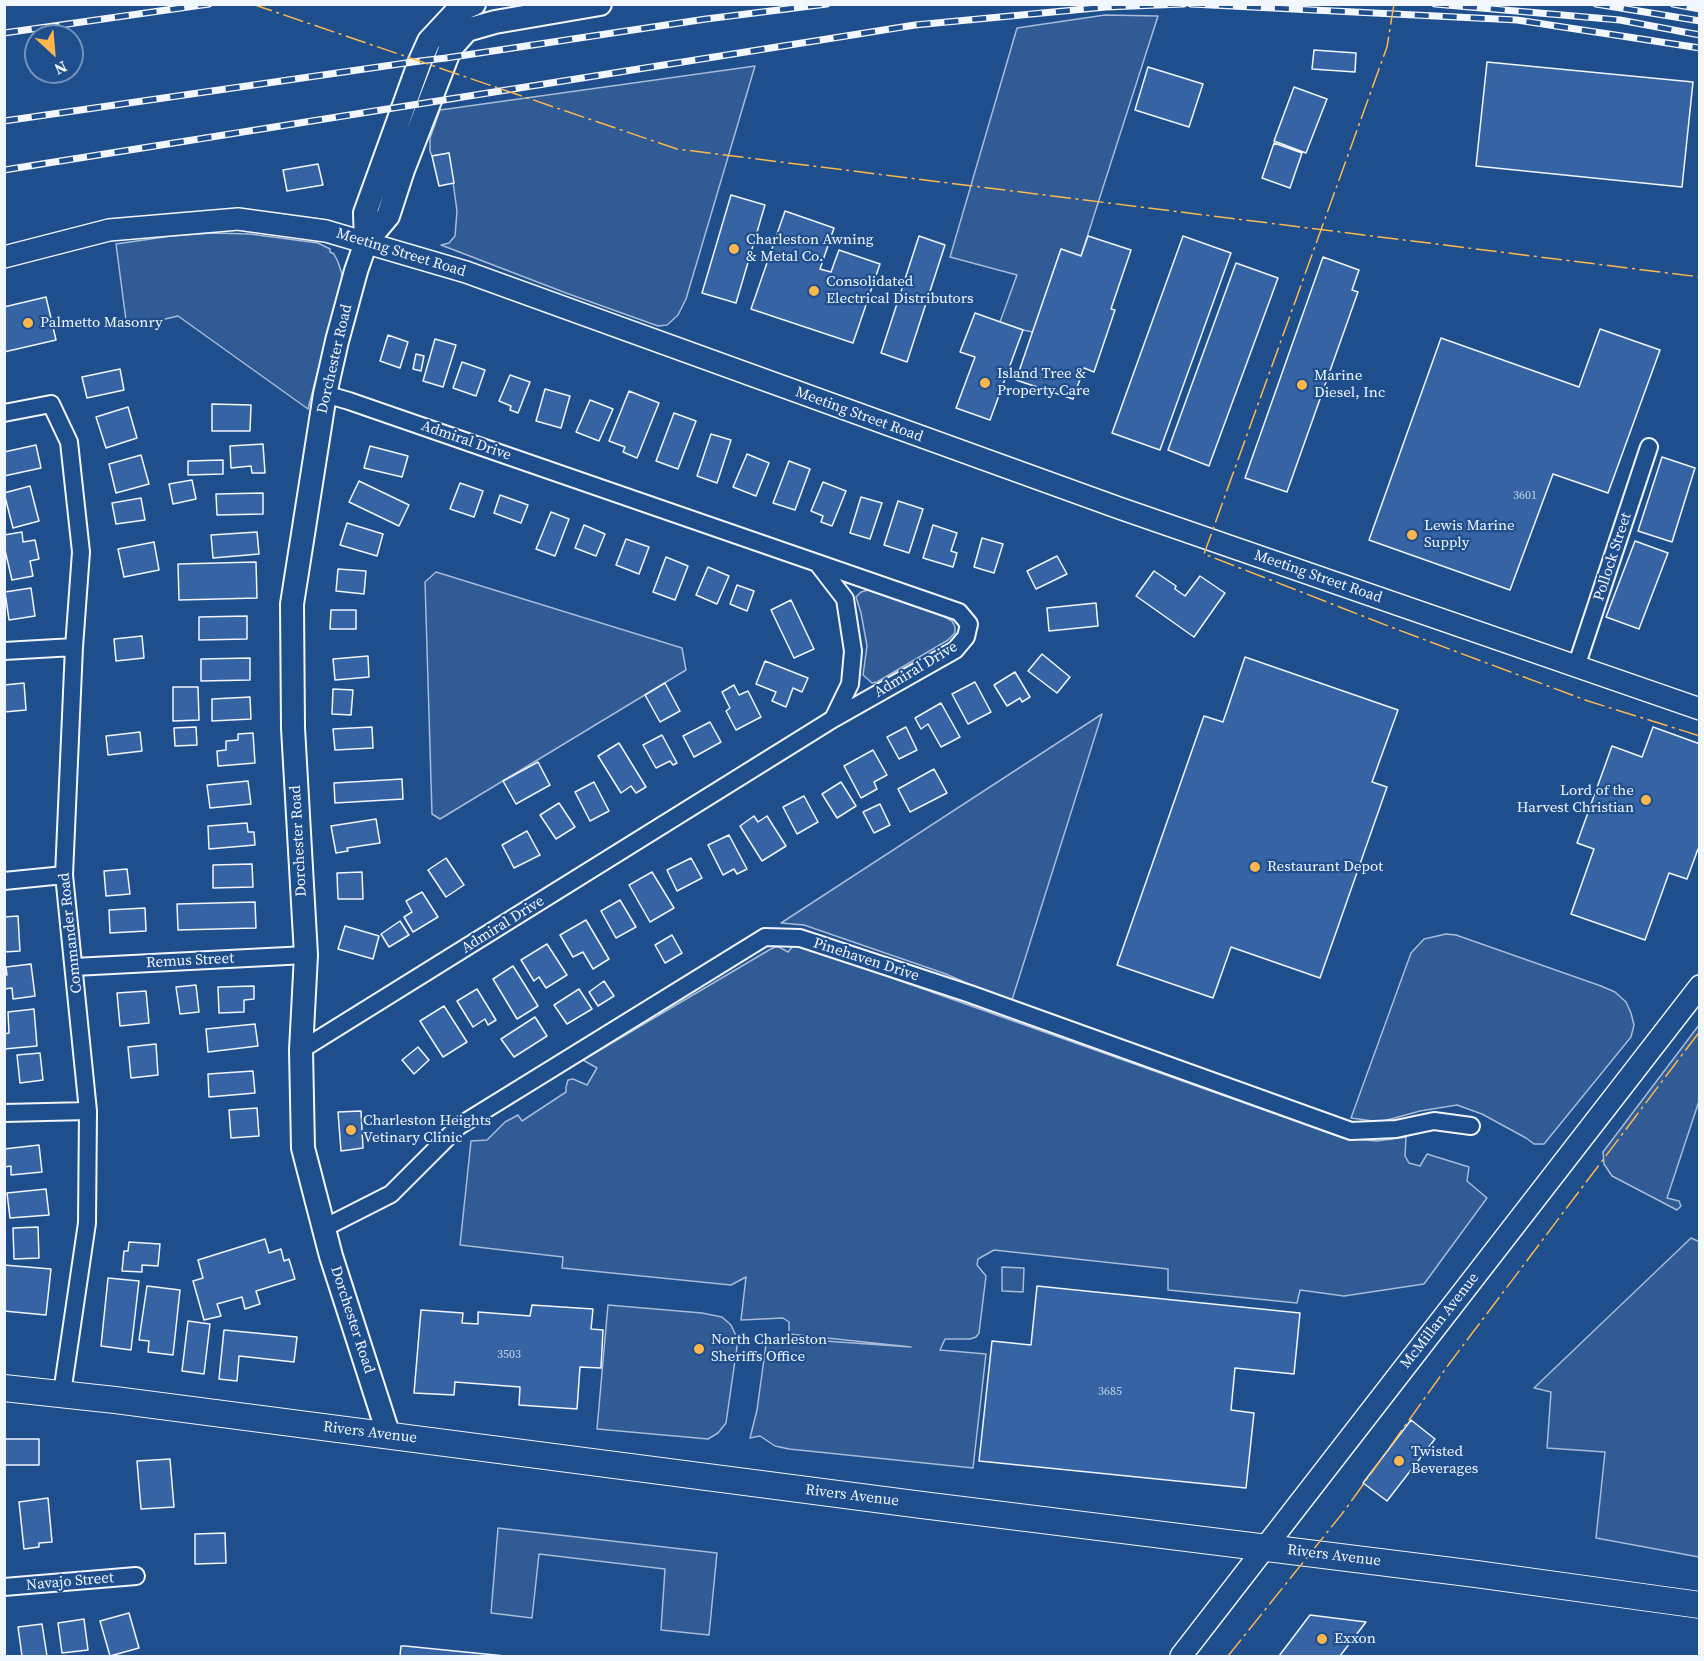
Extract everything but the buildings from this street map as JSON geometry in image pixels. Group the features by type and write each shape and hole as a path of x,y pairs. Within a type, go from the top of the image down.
{"main road":[{"name":"Dorchester Road","path":"389,1436 331,1256 303,1148 301,1050 306,955 293,728 292,604 325,394 337,341 366,242 365,213 429,41 456,12 474,4"},
{"name":"Dorchester Road","path":"366,242 388,216 403,170 450,49 467,30 495,22 600,4"},
{"name":"Rivers Avenue","path":"4,1388 1265,1547 1700,1605"}],"street":[{"name":"Meeting Street Road","path":"4,257 109,230 238,219 326,231 466,272 1119,508 1700,709"},
{"name":"Admiral Drive","path":"301,1050 833,719 955,650 966,637 969,624 959,612 349,400 325,394"},
{"name":"Commander Road","path":"4,413 51,404 69,442 81,552 74,647 64,875 88,1111 87,1223 62,1394"},
{"name":"Pollock Street","path":"1576,667 1649,447"},
{"path":"818,564 845,599 854,651 850,684 833,719"},
{"path":"4,651 74,647"},
{"path":"4,881 64,875"},
{"name":"Pinehaven Drive","path":"324,1228 391,1194 459,1126 765,937 800,938 970,994 1351,1131 1396,1129 1434,1121 1471,1126"},
{"name":"Remus Street","path":"74,967 306,955"},
{"name":"McMillan Avenue","path":"1181,1656 1700,986"},
{"path":"4,1113 88,1111"},
{"name":"Navajo Street","path":"4,1587 136,1576"}],"shaded area":[{"path":"1105,15 1158,16 1081,256 1061,249 1033,332 1023,330 1000,322 1017,275 950,257 1017,28"},
{"path":"755,66 686,299 678,315 667,325 658,326 441,245 449,243 455,236 457,211 449,153 432,156 430,151 430,138 440,110"},
{"path":"213,233 250,234 318,243 330,249 330,252 334,254 342,274 341,282 308,409 178,316 127,328 116,244"},
{"path":"436,572 682,648 686,670 440,819 432,814 425,582"},
{"path":"868,590 945,617 952,621 955,633 948,640 872,683 863,675 867,646 856,597"},
{"path":"1102,714 1012,1000 946,974 804,925 781,923"},
{"path":"1446,934 1456,935 1601,986 1615,992 1626,1002 1634,1025 1631,1037 1544,1144 1534,1144 1482,1114 1457,1105 1420,1111 1380,1122 1351,1118 1411,953 1424,939"},
{"path":"793,946 805,947 1343,1138 1377,1141 1406,1137 1405,1156 1409,1163 1420,1166 1427,1154 1469,1167 1467,1181 1487,1198 1424,1284 1344,1296 1300,1290 1297,1303 1168,1290 1168,1269 994,1250 978,1259 977,1265 986,1276 979,1333 970,1339 945,1339 940,1350 986,1354 973,1468 789,1449 775,1446 760,1436 750,1438 757,1410 767,1337 911,1347 789,1334 789,1322 783,1318 741,1320 746,1277 731,1285 562,1268 563,1257 460,1245 471,1141 487,1140 505,1122 518,1115 522,1121 566,1092 568,1080 573,1079 587,1085 597,1068 583,1060 769,950 779,947 788,952"},
{"path":"1699,1025 1699,1101 1667,1198 1679,1201 1681,1206 1677,1210 1612,1176 1604,1164 1603,1152"},
{"path":"1691,1238 1700,1242 1699,1557 1596,1538 1605,1452 1547,1448 1551,1392 1534,1388"},
{"path":"1002,1267 1024,1268 1023,1292 1002,1291"},
{"path":"608,1305 702,1313 722,1317 731,1325 738,1340 726,1423 718,1433 708,1439 597,1429"},
{"path":"498,1528 717,1553 709,1635 661,1630 665,1569 539,1554 532,1618 491,1613"}],"railway":[{"path":"4,33 209,4"},
{"path":"4,121 706,19 827,4"},
{"path":"4,170 915,25 1106,7 1184,4"},
{"path":"1191,4 1517,20 1700,48"},
{"path":"1435,4 1620,20 1700,35"},
{"path":"1596,4 1700,21"},
{"path":"1673,4 1700,9"}],"power":[{"path":"252,4 677,149 1700,277"},
{"path":"1394,4 1387,47 1204,554 1588,701 1700,736"},
{"path":"1228,1656 1345,1510 1449,1364 1700,1031"}],"place":[{"name":"Charleston Awning & Metal Co.","path":"734,249"},
{"name":"Consolidated Electrical Distributors","path":"814,291"},
{"name":"Palmetto Masonry","path":"28,323"},
{"name":"Island Tree & Property Care","path":"985,383"},
{"name":"Marine Diesel, Inc","path":"1302,385"},
{"name":"Lewis Marine Supply","path":"1412,535"},
{"name":"Lord of the Harvest Christian","path":"1646,800"},
{"name":"Restaurant Depot","path":"1255,867"},
{"name":"Charleston Heights Vetinary Clinic","path":"351,1130"},
{"name":"North Charleston Sheriffs Office","path":"699,1349"},
{"name":"Twisted Beverages","path":"1399,1461"},
{"name":"Exxon","path":"1322,1639"}]}
